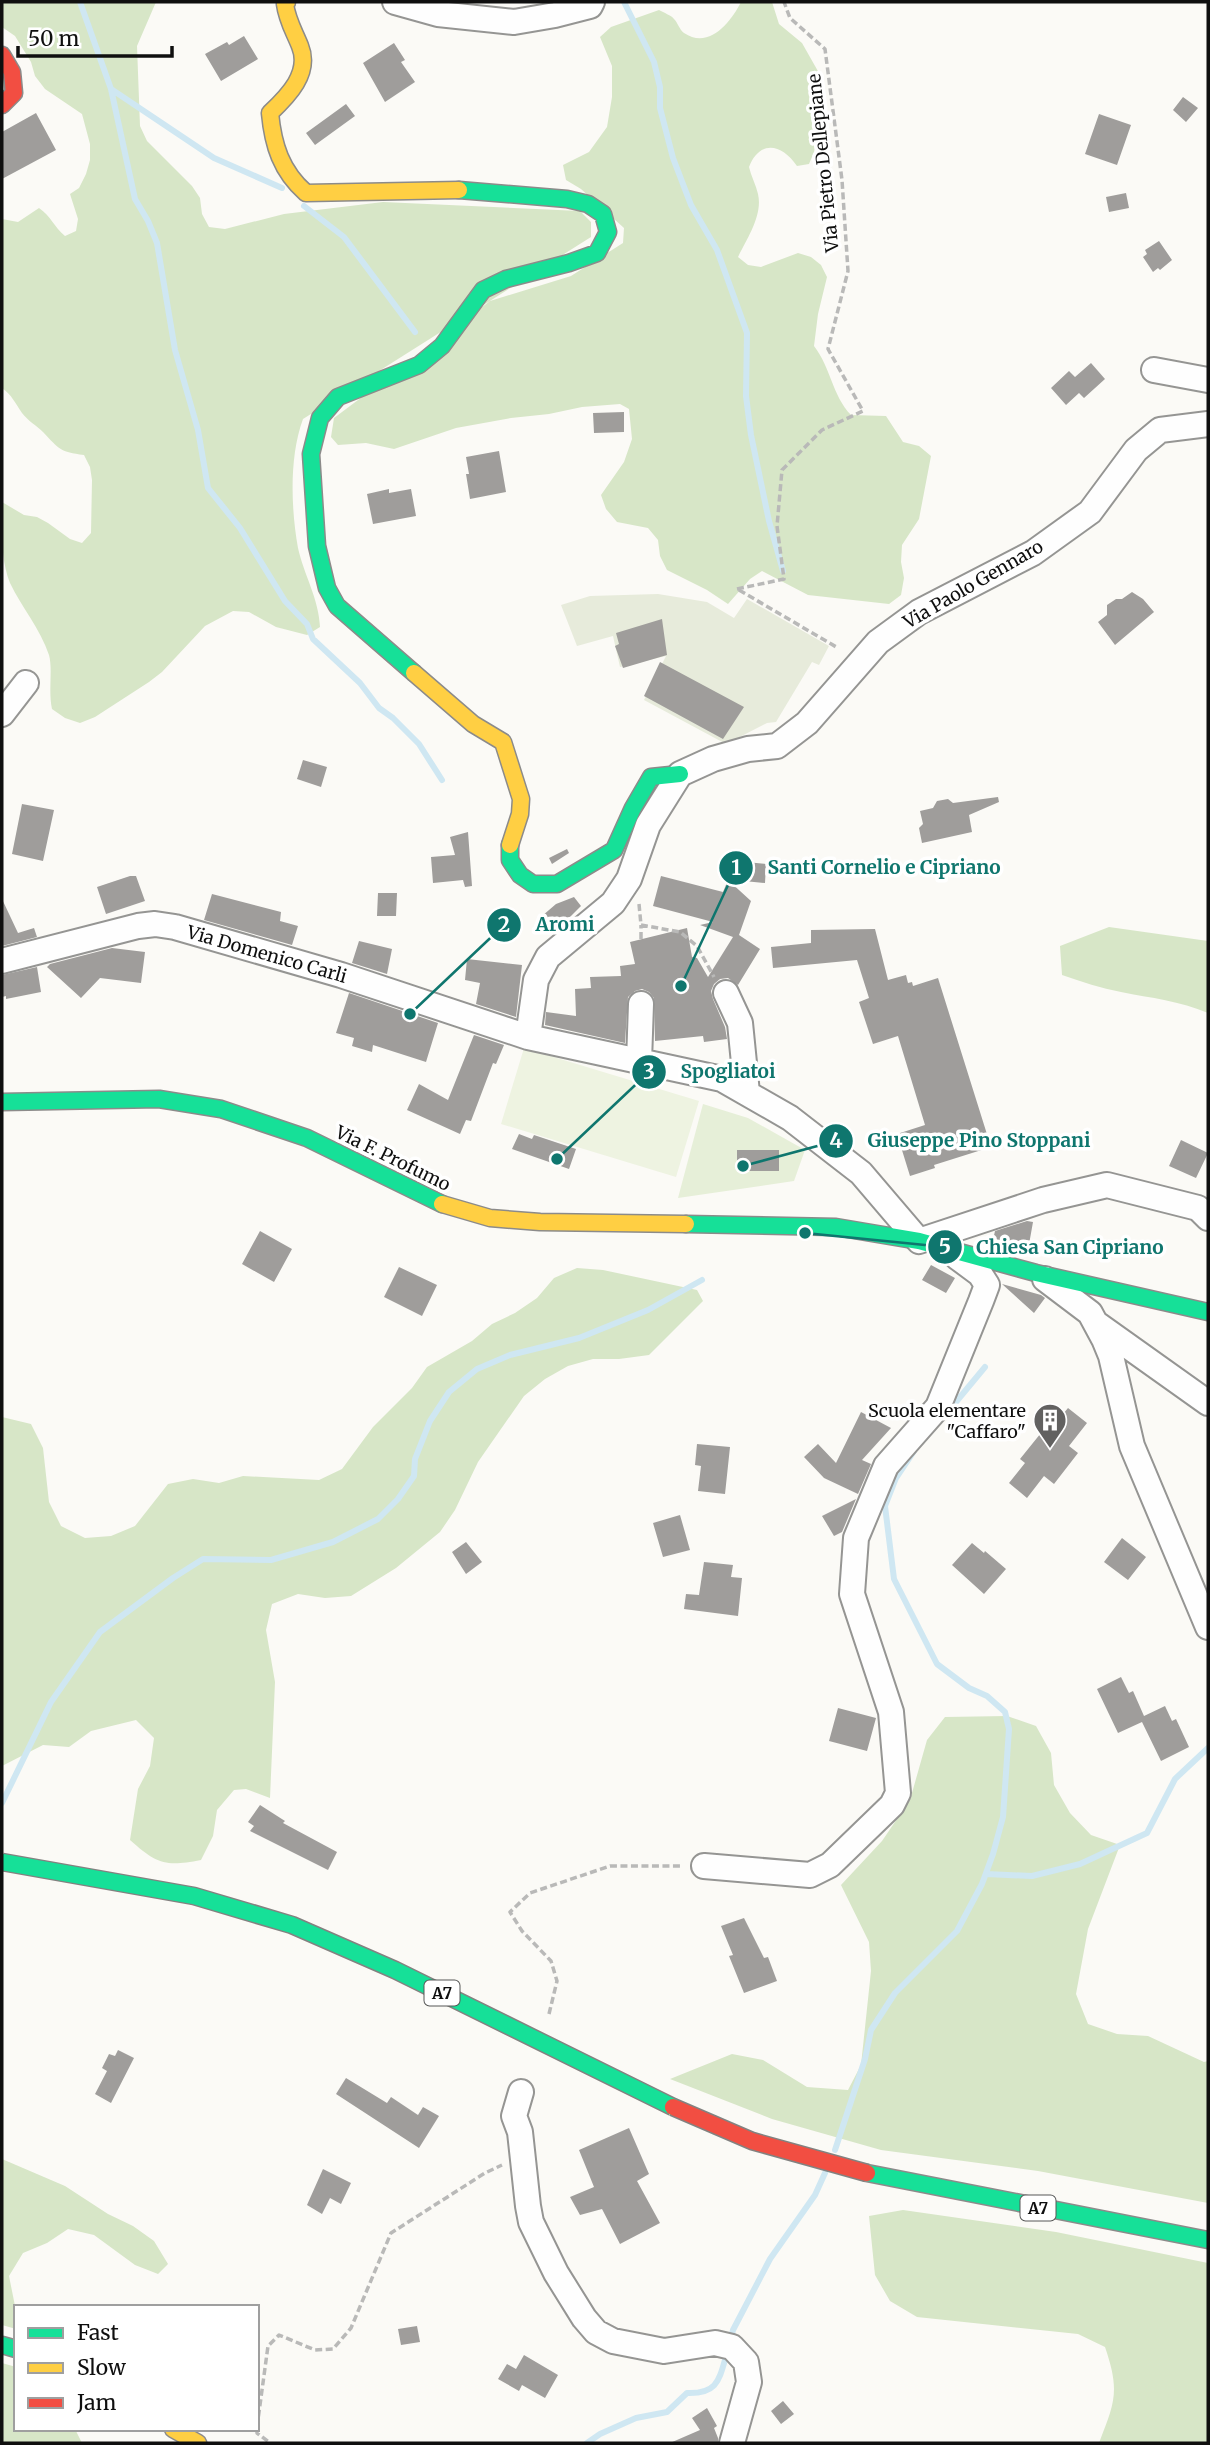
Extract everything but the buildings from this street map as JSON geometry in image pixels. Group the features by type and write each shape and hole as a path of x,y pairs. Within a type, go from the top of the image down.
{"main road":[{"path":"287,2 287,23 302,49 303,68 292,93 270,113 273,143 290,181 306,193 449,188 567,199 589,204 603,214 608,232 597,253 506,279 483,290 442,346 419,365 338,397 320,418 311,454 317,546 327,588 337,606 473,724 503,742 521,799 520,814 510,839 510,860 520,875 533,884 557,884 614,850 651,777 680,774"},
{"path":"2,55 12,72 14,93 2,105"},
{"name":"Via F. Profumo","path":"2,1102 159,1099 221,1110 307,1138 435,1202 490,1218 540,1222 836,1227 909,1239 1036,1273 1208,1312"},
{"name":"A7","path":"2,1862 128,1882 258,1913 395,1970 700,2120 752,2141 867,2174 1208,2240"},
{"path":"177,2431 198,2443"}],"street":[{"path":"395,2 438,14 514,22 555,15 590,6 592,2"},
{"path":"1154,370 1208,380"},
{"name":"Via Paolo Gennaro","path":"680,774 754,740 777,746 807,723 877,642 919,612 1033,553 1090,512 1136,450 1160,430 1208,424"},
{"path":"2,714 26,683"},
{"path":"528,1037 536,981 548,957 613,903 629,879 648,825 680,774"},
{"name":"Via Domenico Carli","path":"2,961 96,935 155,925 175,927 341,975 528,1037 722,1079 790,1118 861,1173 909,1239"},
{"path":"726,993 740,1023 747,1093"},
{"path":"639,1062 641,1004"},
{"path":"909,1239 1043,1200 1107,1185 1198,1208 1208,1218"},
{"path":"704,1866 810,1875 830,1865 892,1805 898,1793 891,1712 852,1594 856,1538 886,1466 939,1407 987,1285 980,1274 945,1248"},
{"path":"1036,1273 1090,1313 1096,1324 1111,1356 1132,1446 1208,1627"},
{"path":"1096,1324 1208,1404"},
{"path":"521,2092 514,2116 520,2132 531,2222 556,2273 584,2318 596,2332 614,2341 664,2351 687,2350 715,2343 732,2347 746,2362 750,2382 732,2443"}],"path":[{"name":"Via Pietro Dellepiane","path":"784,2 790,18 825,49 842,180 848,271 828,349 863,411 822,430 782,470 777,526 784,579 737,589 838,648"},
{"path":"629,879 639,881 641,939"},
{"path":"641,925 680,932 697,946 726,993"},
{"path":"547,2023 557,1980 551,1961 522,1931 510,1912 530,1893 610,1866 704,1866"},
{"path":"259,2413 268,2346 279,2335 315,2350 333,2349 351,2328 391,2233 485,2173 522,2155"},
{"path":"257,2431 270,2443"}],"green space":[{"path":"2,2 156,2 137,46 140,126 147,141 192,186 200,198 202,214 209,227 225,229 284,214 383,202 580,211 591,222 591,237 303,419 293,466 294,517 298,548 317,607 320,627 307,635 276,627 249,612 233,611 205,626 162,672 149,682 95,717 80,723 65,718 52,709 49,655 10,583 5,563 2,502 24,515 37,517 70,539 82,543 91,533 92,480 84,455 70,453 57,446 24,416 11,396 2,388 2,219 18,222 39,208 65,236 76,231 78,219 70,194 79,188 86,174 90,160 90,144 82,114 45,89 35,76 31,62 15,36 2,27"},
{"path":"741,2 772,2 779,24 802,43 819,73 822,102 814,152 809,164 797,166 785,153 772,148 759,152 749,167 759,202 753,227 738,257 748,265 761,267 798,253 811,257 821,265 827,277 814,346 840,399 851,415 886,416 903,442 919,446 931,456 919,519 902,545 904,578 901,595 889,604 808,595 762,571 750,579 728,604 667,570 660,556 658,540 648,528 617,522 606,509 601,495 624,462 632,439 629,409 620,404 582,407 456,428 394,449 366,443 338,445 331,437 334,418 490,301 571,276 623,243 624,228 581,189 566,180 563,165 589,152 607,127 612,97 612,66 600,37 611,27 659,10 673,18 684,33 702,38 710,36 725,25"},
{"path":"658,594 707,602 734,618 747,599 829,646 819,665 812,662 776,722 767,723 726,744 644,700 666,656 620,667 613,636 577,646 561,605 590,596"},
{"path":"1109,927 1208,941 1208,1013 1176,1003 1106,989 1062,975 1060,946"},
{"path":"524,1048 699,1101 676,1177 501,1124"},
{"path":"703,1104 748,1118 805,1150 794,1181 678,1198"},
{"path":"577,1268 603,1270 697,1290 703,1301 649,1355 593,1359 568,1366 545,1379 524,1396 478,1462 455,1510 440,1532 396,1568 351,1596 325,1598 298,1594 272,1604 266,1630 275,1682 270,1798 246,1789 234,1790 217,1810 213,1836 201,1860 162,1862 130,1840 138,1789 150,1766 154,1738 136,1720 91,1731 69,1747 43,1745 2,1766 2,1417 31,1424 43,1448 49,1502 61,1526 85,1538 111,1536 135,1526 168,1484 193,1479 219,1483 243,1476 319,1480 342,1469 373,1427 412,1388 427,1367 537,1298 554,1278"},
{"path":"1007,1716 1036,1726 1051,1753 1054,1785 1070,1813 1091,1835 1120,1845 1088,1929 1076,1994 1088,2024 1117,2034 1148,2036 1204,2062 1208,2061 1208,2203 1038,2171 881,2150 772,2119 670,2079 732,2054 763,2060 807,2087 848,2090 861,2065 871,1971 869,1942 841,1885 882,1841 910,1800 927,1740 945,1717"},
{"path":"2,2159 65,2186 108,2214 133,2226 154,2241 168,2264 158,2274 135,2265 94,2235 68,2229 47,2243 23,2253 9,2276 15,2305 14,2328 2,2325"},
{"path":"903,2210 1056,2232 1208,2263 1208,2443 1099,2443 1112,2406 1113,2375 1105,2347 1078,2334 917,2317 890,2301 875,2275 869,2216"},
{"path":"2,2363 14,2366 14,2431 76,2431 82,2443 2,2443"}],"waterway":[{"path":"80,2 111,89 135,199 157,243 175,350 198,430 208,488 240,528 285,601 307,624 313,639 360,683 379,708 419,744 442,780"},
{"path":"624,2 654,62 660,87 660,108 673,158 691,205 717,250 747,333 746,396 751,435 769,521 783,571"},
{"path":"111,89 214,158 282,188"},
{"path":"304,206 344,237 415,332"},
{"path":"2,1803 51,1702 100,1632 203,1559 271,1560 333,1542 378,1519 398,1499 414,1476 415,1459 430,1421 449,1392 477,1369 510,1355 579,1338 648,1310 702,1280"},
{"path":"946,1414 985,1367"},
{"path":"835,2150 865,2059 871,2030 895,1993 957,1931 982,1884 1003,1817 1009,1729 1005,1712 987,1696 969,1688 937,1664 894,1579 885,1506 896,1478 914,1451"},
{"path":"986,1874 1032,1876 1080,1864 1147,1833 1175,1779 1208,1748"},
{"path":"730,2342 733,2330 770,2259 815,2195 825,2173"},
{"path":"587,2443 600,2434 636,2418 667,2412 687,2393 711,2388 719,2378 727,2353"}],"traffic: fast":[{"path":"414,673 337,606 327,588 317,546 311,454 320,418 338,397 419,365 442,346 483,290 506,279 597,253 608,232 603,214 588,204 567,199 459,190"},
{"path":"510,845 510,860 520,875 533,884 557,884 614,850 651,777 680,774"},
{"path":"2,1102 159,1099 221,1109 307,1138 442,1204"},
{"path":"686,1224 836,1227 919,1241 1036,1273 1208,1312"},
{"path":"2,1862 194,1896 292,1925 395,1970 673,2107"},
{"path":"867,2173 1208,2240"},
{"path":"2,2345 14,2348"}],"traffic: slow":[{"path":"287,2 286,10 303,56 302,65 296,83 270,113 273,136 280,157 297,185 306,193 459,190"},
{"path":"414,673 473,724 503,742 521,799 520,814 510,845"},
{"path":"442,1204 490,1218 540,1222 686,1224"},
{"path":"177,2431 198,2443"}],"traffic: jam":[{"path":"2,55 12,72 14,93 2,105"},
{"path":"673,2107 752,2141 867,2173"}],"place":[{"name":"Santi Cornelio e Cipriano","path":"681,986"},
{"name":"Aromi","path":"410,1014"},
{"name":"Spogliatoi","path":"557,1159"},
{"name":"Giuseppe Pino Stoppani","path":"743,1166"},
{"name":"Chiesa San Cipriano","path":"805,1233"},
{"name":"Scuola elementare \"Caffaro\"","path":"1050,1450"}]}
